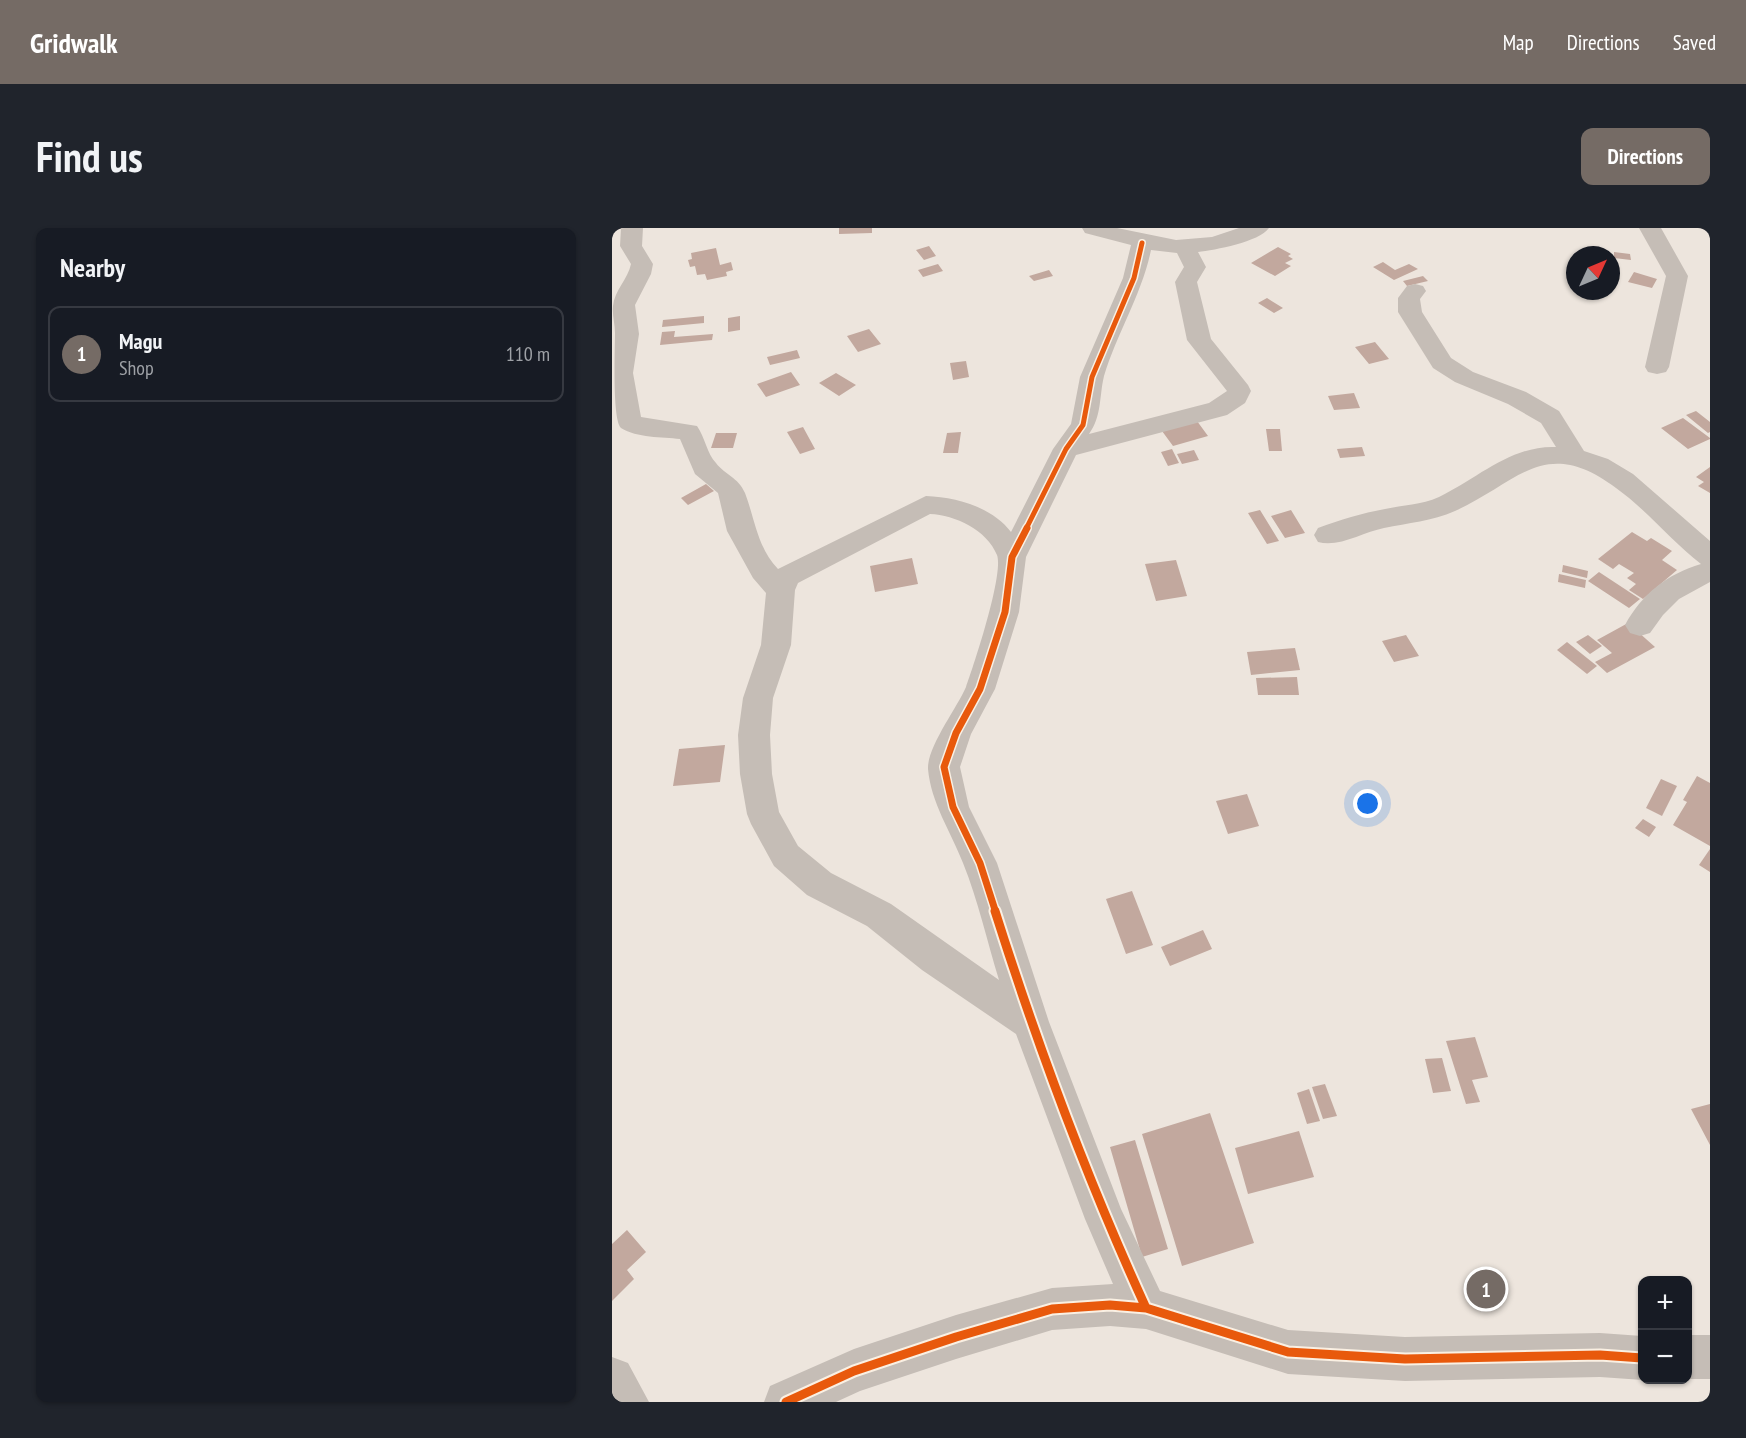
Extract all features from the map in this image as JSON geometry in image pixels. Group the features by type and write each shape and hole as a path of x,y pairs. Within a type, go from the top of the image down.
{"street":[{"path":"632,228 631,246 642,264 640,274 627,294 624,305 627,334 621,373 625,386 629,422 643,428 688,432 704,468 725,483 731,492 741,531 763,571 781,590"},
{"path":"1093,228 1185,248 1211,245 1258,228"},
{"path":"1650,228 1677,276 1657,367"},
{"path":"1123,235 1134,278 1092,377 1086,417 1066,450 1012,557 1005,612 980,689 956,732 944,767 953,807 980,863 1030,1022 1105,1219 1146,1308"},
{"path":"1066,450 1218,409 1236,397 1239,391 1236,385 1207,352 1196,333 1192,302 1186,282 1194,267 1185,248"},
{"path":"1415,291 1409,298 1410,312 1427,345 1442,363 1464,377 1517,398 1550,417 1575,457"},
{"path":"1328,535 1386,518 1433,510 1465,496 1519,463 1548,454 1575,457 1603,467 1638,490 1710,556"},
{"path":"1012,557 998,535 988,527 943,504 926,505 800,568 787,577 781,590 776,645 758,698 754,735 756,774 763,814 786,856 819,884 879,915 935,958 1030,1022"},
{"path":"1640,625 1646,614 1674,588 1710,572"},
{"path":"786,1402 854,1371 1052,1309 1110,1305 1146,1308 1288,1352 1405,1359 1600,1355 1638,1358"},
{"path":"1692,1357 1710,1357"},
{"path":"612,1379 627,1402"}],"building":[{"path":"839,228 872,228 872,233 839,234"},
{"path":"929,246 936,256 924,260 916,250"},
{"path":"1278,247 1291,254 1288,256 1293,259 1285,263 1291,266 1275,276 1251,263"},
{"path":"716,248 720,265 731,262 733,270 726,272 727,276 707,280 705,274 697,275 695,266 690,267 688,260 692,259 691,253"},
{"path":"1620,253 1630,254 1631,260 1620,259"},
{"path":"1383,262 1395,270 1409,264 1418,269 1394,280 1373,267"},
{"path":"938,264 943,271 923,277 918,270"},
{"path":"1049,270 1053,276 1034,281 1029,276"},
{"path":"1634,272 1657,279 1652,288 1628,282"},
{"path":"1423,276 1428,281 1407,286 1403,281"},
{"path":"1267,298 1283,308 1274,313 1258,303"},
{"path":"704,316 704,323 662,327 663,320"},
{"path":"740,316 740,330 728,332 728,318"},
{"path":"869,329 881,344 858,352 847,336"},
{"path":"675,331 674,337 713,334 712,340 660,345 662,332"},
{"path":"1375,342 1389,359 1369,364 1355,347"},
{"path":"797,350 800,358 770,365 767,357"},
{"path":"966,361 969,377 953,380 950,363"},
{"path":"791,372 800,385 766,397 757,384"},
{"path":"836,373 856,385 839,396 819,383"},
{"path":"1354,393 1360,408 1334,410 1328,396"},
{"path":"1696,411 1710,422 1710,432 1708,433 1686,415"},
{"path":"1683,418 1710,439 1688,449 1661,428"},
{"path":"1197,421 1208,436 1173,446 1162,431"},
{"path":"803,427 815,449 800,454 787,432"},
{"path":"1266,429 1280,429 1282,451 1269,451"},
{"path":"961,432 958,453 943,453 947,433"},
{"path":"716,433 737,433 733,448 711,448"},
{"path":"1362,447 1365,456 1340,458 1337,449"},
{"path":"1172,449 1179,463 1168,466 1161,452"},
{"path":"1194,450 1199,460 1182,464 1177,454"},
{"path":"1710,467 1710,493 1698,486 1704,482 1696,477"},
{"path":"706,484 714,491 688,505 681,498"},
{"path":"1260,510 1279,541 1267,544 1248,513"},
{"path":"1291,510 1305,533 1285,538 1271,516"},
{"path":"1632,532 1647,541 1651,538 1672,551 1662,560 1677,570 1643,599 1629,590 1636,584 1627,578 1634,573 1619,564 1613,569 1598,559"},
{"path":"912,558 918,584 875,592 870,566"},
{"path":"1176,560 1187,596 1156,601 1145,564"},
{"path":"1563,565 1588,571 1587,578 1562,572"},
{"path":"1599,572 1640,599 1629,608 1588,581"},
{"path":"1559,574 1586,580 1585,588 1558,582"},
{"path":"1628,623 1655,647 1607,673 1595,662 1612,653 1597,640"},
{"path":"1406,635 1419,656 1394,662 1382,641"},
{"path":"1588,635 1602,646 1590,654 1576,642"},
{"path":"1567,642 1597,666 1587,674 1557,650"},
{"path":"1295,648 1300,670 1251,675 1247,652"},
{"path":"1297,677 1299,695 1258,695 1256,678"},
{"path":"725,745 720,782 673,786 679,749"},
{"path":"1697,776 1710,783 1710,846 1673,825 1687,802 1683,800"},
{"path":"1661,779 1677,786 1662,816 1646,808"},
{"path":"1247,794 1259,826 1228,834 1216,801"},
{"path":"1643,819 1656,827 1649,837 1635,828"},
{"path":"1710,849 1710,872 1699,865"},
{"path":"1132,891 1153,945 1126,954 1106,899"},
{"path":"1203,930 1212,949 1170,966 1161,947"},
{"path":"1475,1037 1488,1077 1472,1080 1480,1102 1466,1104 1446,1041"},
{"path":"1442,1058 1451,1091 1433,1093 1425,1059"},
{"path":"1325,1084 1337,1116 1323,1119 1312,1087"},
{"path":"1309,1089 1320,1121 1307,1124 1297,1093"},
{"path":"1710,1104 1710,1145 1691,1109"},
{"path":"1210,1113 1254,1243 1182,1266 1142,1134"},
{"path":"1299,1131 1314,1177 1248,1194 1235,1148"},
{"path":"1135,1140 1168,1249 1142,1257 1110,1147"},
{"path":"627,1230 646,1252 627,1270 634,1279 612,1301 612,1244"}],"cycle path":[{"path":"1142,243 1134,278 1092,377 1088,409 1083,425 1066,449 1012,557 1005,612 980,689 956,733 944,767 953,807 980,863 1030,1022 1105,1219 1146,1308"},
{"path":"786,1402 854,1371 956,1337 1052,1309 1110,1305 1146,1308 1288,1352 1405,1359 1600,1355 1638,1358"}],"place":[{"name":"Magu","path":"1486,1289"}]}
